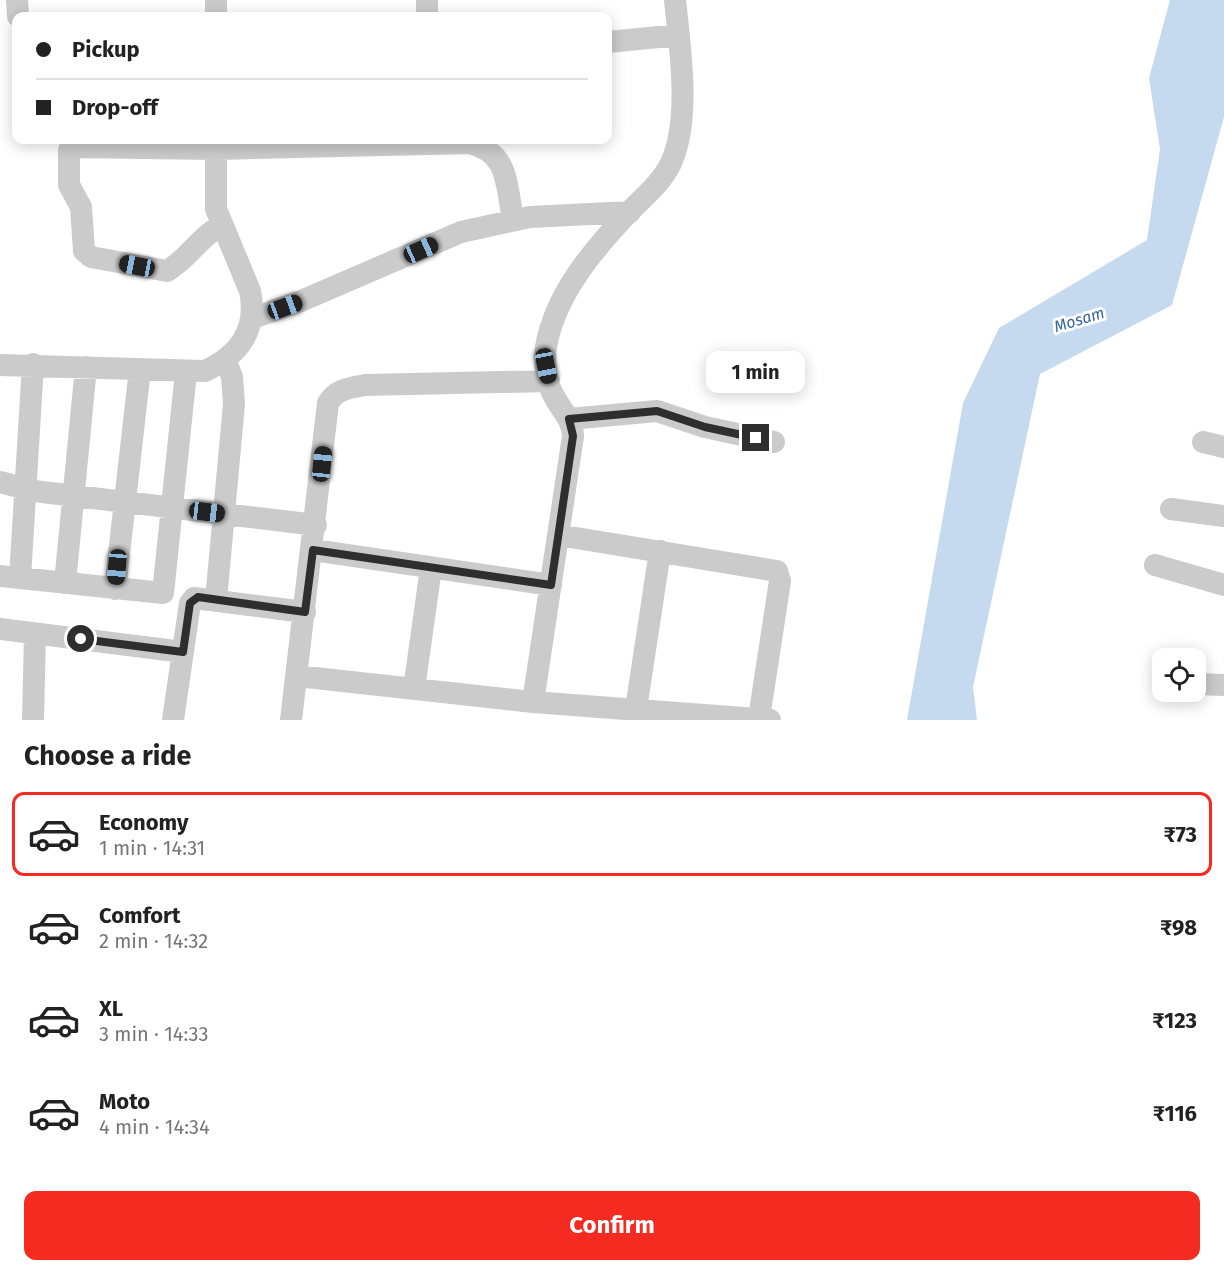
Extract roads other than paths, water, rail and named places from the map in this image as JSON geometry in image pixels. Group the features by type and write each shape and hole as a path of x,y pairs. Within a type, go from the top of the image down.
{"street":[{"path":"533,702 573,436 569,419 552,394 546,348 558,312 582,266 660,180 674,154 680,117 675,0"},
{"path":"612,42 678,35"},
{"path":"0,365 33,364 205,371 239,347 253,318 250,291 216,209 216,144 72,147 68,153 69,185 80,205 84,251 91,257 167,271 207,234 222,225"},
{"path":"472,144 484,146 499,160 513,220"},
{"path":"253,318 301,301 461,232 513,220 561,214 630,212"},
{"path":"216,600 234,393 232,376 225,359"},
{"path":"33,364 26,489 10,577 161,594 165,591 186,372"},
{"path":"66,583 86,367"},
{"path":"116,589 140,369"},
{"path":"291,720 316,525 328,404 339,391 364,385 549,381"},
{"path":"569,419 657,411 705,427 774,442"},
{"path":"0,482 26,489 75,496 316,525"},
{"path":"1171,509 1224,516"},
{"path":"297,676 533,702 765,719 780,576 773,569 558,535"},
{"path":"313,550 551,585"},
{"path":"636,709 660,551"},
{"path":"1155,565 1224,585"},
{"path":"414,689 431,568"},
{"path":"173,720 190,603 198,597 305,612"},
{"path":"0,629 183,652"},
{"path":"33,720 35,634"},
{"path":"1206,684 1224,685"}],"water":[{"name":"Mosam","path":"1170,0 1224,0 1224,117 1172,305 1040,374 973,687 977,720 907,720 963,403 999,328 1147,240 1160,149 1149,78"}]}
